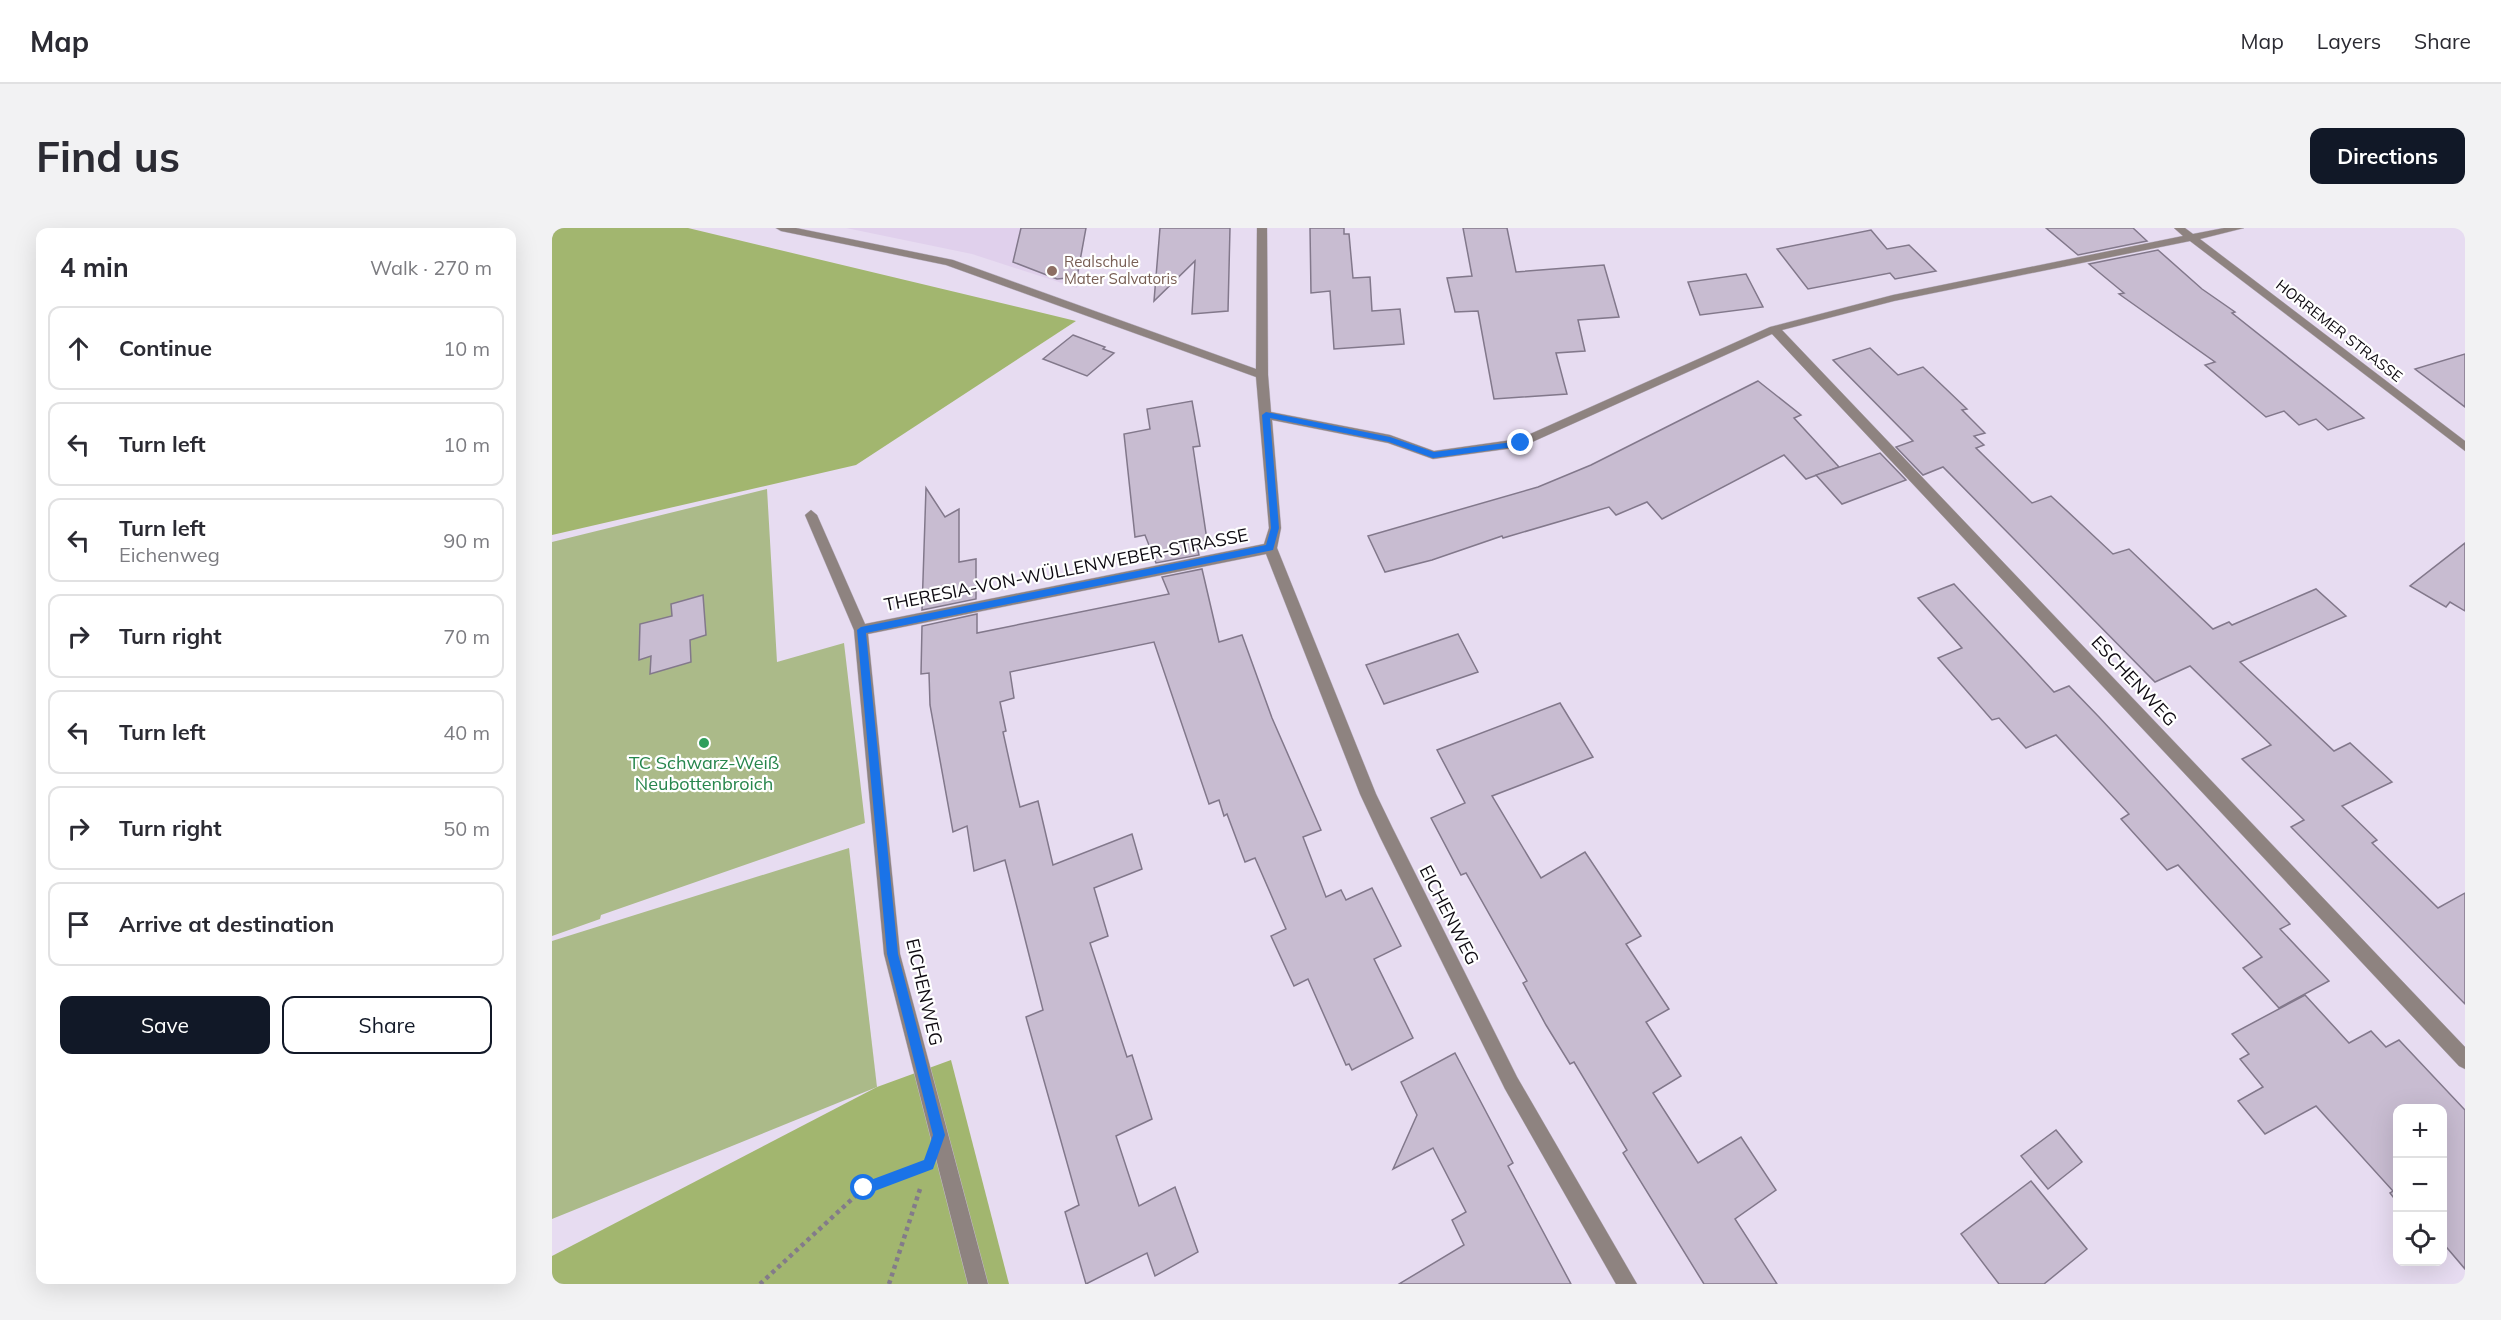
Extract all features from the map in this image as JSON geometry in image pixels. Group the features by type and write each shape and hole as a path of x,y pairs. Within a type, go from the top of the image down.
{"street":[{"path":"781,228 949,262 1262,375"},
{"name":"THERESIA-VON-WÜLLENWEBER-STRASSE","path":"861,630 1270,548 1275,528 1262,375 1262,228"},
{"name":"HORREMER STRASSE","path":"2179,228 2465,447"},
{"path":"1266,415 1390,439 1433,455 1521,443 1774,329 1893,298 2239,228"},
{"name":"ESCHENWEG","path":"1774,329 2465,1060"},
{"path":"811,515 861,630"},
{"name":"EICHENWEG","path":"1270,548 1364,783 1386,832 1511,1083 1627,1284"},
{"name":"EICHENWEG","path":"861,630 892,954 978,1284"}],"path":[{"path":"760,1284 864,1188 929,1164 939,1135"},
{"path":"889,1284 922,1186"}],"shaded area":[{"name":"Realschule Mater Salvatoris","path":"846,228 1086,228 1077,288 972,254"}],"green space":[{"path":"552,228 688,228 1076,321 856,465 552,535"},
{"name":"TC Schwarz-Weiß Neubottenbroich","path":"767,489 777,662 844,643 865,823 601,915 600,919 552,936 552,542"},
{"path":"849,848 877,1087 552,1219 552,941"},
{"path":"951,1060 1009,1284 552,1284 552,1256 877,1087"}],"building":[{"path":"1021,228 1086,228 1077,277 1057,279 1013,262"},
{"path":"1160,228 1230,228 1228,311 1192,314 1195,261 1154,301"},
{"path":"1310,228 1344,228 1344,234 1349,234 1353,278 1370,277 1372,311 1400,309 1404,344 1334,349 1330,291 1311,293"},
{"path":"1463,228 1507,228 1516,272 1604,265 1619,317 1578,320 1585,351 1556,353 1567,394 1494,399 1478,311 1455,312 1447,278 1472,276"},
{"path":"2046,228 2133,228 2147,241 2078,255"},
{"path":"1871,230 1887,249 1909,245 1936,271 1895,279 1890,273 1808,289 1777,249"},
{"path":"2158,250 2202,289 2235,312 2232,313 2364,418 2328,430 2316,419 2299,425 2284,411 2266,417 2205,365 2215,362 2119,294 2124,293 2089,264"},
{"path":"1746,274 1763,307 1700,315 1688,282"},
{"path":"1073,335 1105,347 1103,349 1114,353 1087,376 1043,359"},
{"path":"1870,348 1898,375 1923,367 1967,409 1962,410 1985,433 1974,436 1984,445 1976,448 2032,503 2051,496 2113,554 2129,549 2213,629 2229,622 2232,625 2316,589 2346,616 2240,662 2334,751 2350,743 2392,782 2342,806 2377,840 2372,843 2438,908 2465,893 2465,1004 2291,827 2304,820 2242,759 2271,745 2190,666 2155,682 1943,467 1923,475 1896,447 1913,441 1833,360"},
{"path":"2465,354 2465,407 2415,369"},
{"path":"1758,381 1801,415 1794,418 1839,467 1806,479 1784,455 1662,519 1647,502 1616,515 1609,507 1503,538 1502,536 1432,560 1385,572 1368,536 1538,487 1591,465"},
{"path":"1192,401 1200,446 1193,447 1207,540 1196,542 1199,555 1156,563 1145,535 1135,537 1124,434 1150,429 1147,409"},
{"path":"1880,453 1906,480 1842,504 1816,475"},
{"path":"926,488 945,517 959,509 959,562 976,559 976,599 922,610"},
{"path":"2465,543 2465,611 2450,602 2446,607 2410,586"},
{"path":"1202,569 1219,642 1242,635 1272,718 1321,830 1303,837 1326,897 1341,890 1346,900 1372,888 1401,946 1374,959 1413,1038 1352,1070 1349,1064 1346,1065 1308,979 1294,986 1271,936 1286,929 1255,858 1245,862 1227,814 1224,816 1219,800 1209,804 1154,642 1010,672 1014,698 1000,702 1006,731 1003,732 1012,773 1020,807 1038,801 1053,865 1132,834 1142,869 1094,888 1108,936 1090,943 1127,1057 1132,1055 1152,1119 1116,1136 1139,1206 1175,1187 1198,1252 1155,1276 1147,1253 1086,1284 1065,1212 1079,1205 1026,1017 1043,1010 1005,860 974,871 967,826 953,832 930,705 929,673 921,674 922,626 977,614 977,633 1169,594 1162,577"},
{"path":"1954,584 2054,692 2069,686 2099,717 2290,924 2280,929 2329,981 2279,1008 2243,968 2262,957 2178,865 2167,870 2121,819 2129,814 2056,735 2026,748 1999,718 1992,720 1938,658 1962,648 1918,598"},
{"path":"703,595 706,635 690,640 691,662 650,674 651,656 639,660 640,624 672,616 671,604"},
{"path":"1458,634 1478,672 1384,704 1366,665"},
{"path":"1560,703 1593,757 1492,796 1541,878 1585,852 1641,936 1626,944 1669,1009 1646,1022 1681,1076 1653,1093 1698,1163 1741,1137 1776,1190 1735,1219 1777,1284 1704,1284 1623,1153 1627,1150 1574,1062 1570,1064 1546,1025 1523,983 1527,981 1466,873 1461,875 1431,818 1465,803 1437,750"},
{"path":"2305,995 2349,1043 2371,1031 2386,1047 2399,1040 2465,1110 2465,1269 2447,1248 2447,1104 2393,1104 2393,1191 2316,1106 2265,1134 2238,1101 2263,1087 2240,1059 2249,1054 2232,1034"},
{"path":"1455,1053 1513,1163 1508,1166 1571,1284 1399,1284 1464,1245 1452,1220 1466,1212 1433,1148 1393,1169 1417,1115 1401,1082"},
{"path":"2056,1130 2082,1162 2048,1189 2021,1156"},
{"path":"2031,1181 2087,1249 2044,1284 1999,1284 1961,1234"}],"place":[{"name":"Realschule Mater Salvatoris","path":"1052,271"},
{"name":"TC Schwarz-Weiß Neubottenbroich","path":"704,743"}],"route":[{"path":"864,1188 929,1164 939,1135 892,954 861,630 1270,548 1275,528 1266,415 1390,439 1433,455 1521,443"}]}
